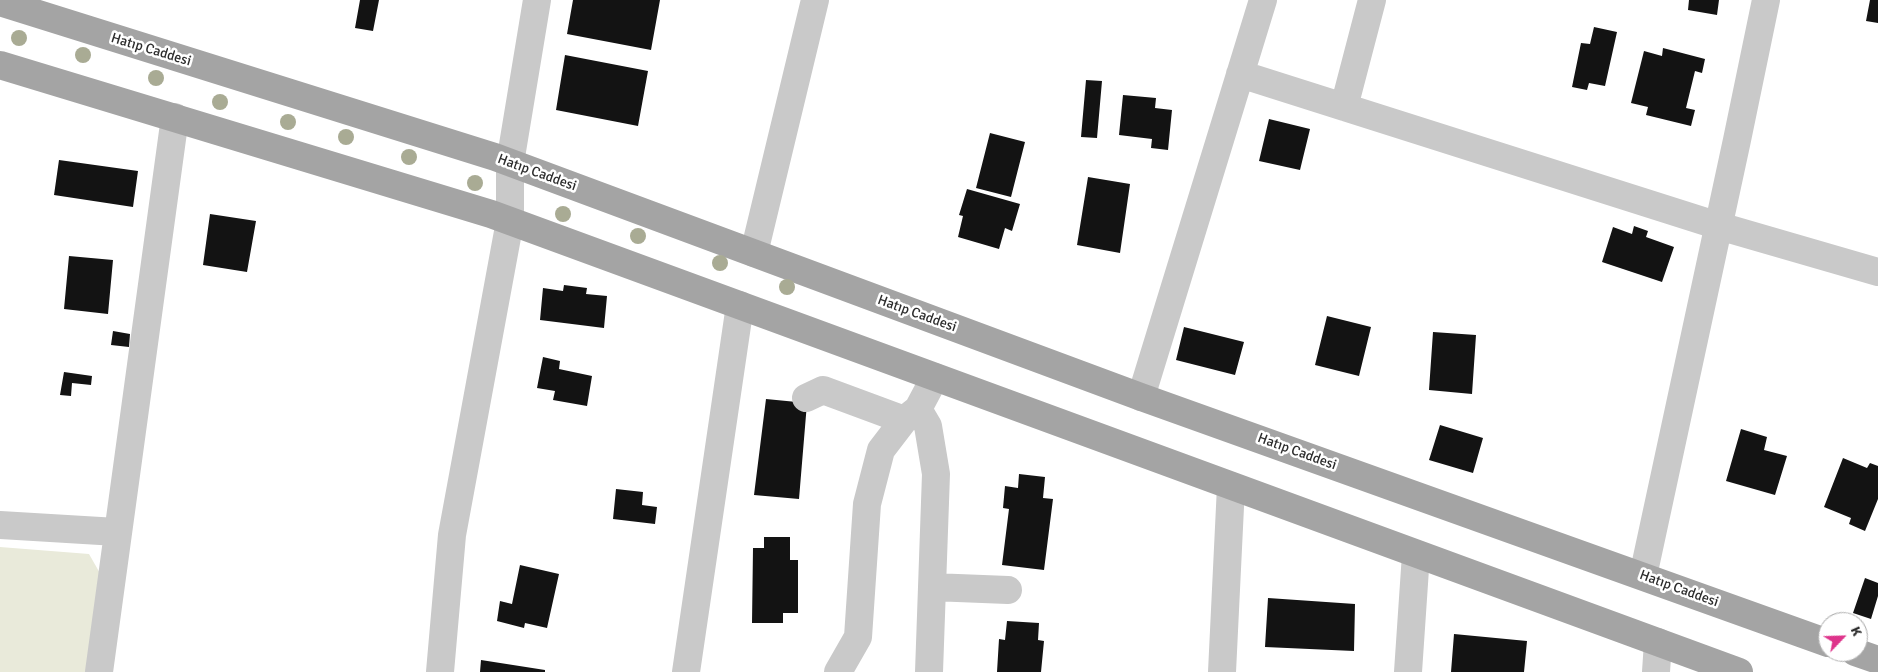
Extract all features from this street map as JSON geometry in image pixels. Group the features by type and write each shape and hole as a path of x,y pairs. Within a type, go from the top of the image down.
{"main road":[{"name":"Hatıp Caddesi","path":"0,2 510,163 1141,397 1818,639"},
{"path":"0,66 175,117 510,221 1739,672"}],"street":[{"path":"440,672 452,535 510,221 510,163 537,0"},
{"path":"754,253 815,0"},
{"path":"1141,397 1262,0"},
{"path":"1344,107 1372,0"},
{"path":"1643,576 1766,0"},
{"path":"1240,74 1719,226 1878,272"},
{"path":"99,672 175,117"},
{"path":"686,672 740,305"},
{"path":"838,672 858,637 867,504 882,450 911,414 935,377"},
{"path":"806,398 823,390 911,414 928,426 936,474 929,672"},
{"path":"1222,672 1231,486"},
{"path":"0,525 118,532"},
{"path":"1408,672 1416,554"},
{"path":"932,587 1008,590"},
{"path":"1656,672 1658,642"}],"green space":[{"path":"0,547 89,554 101,575 86,672 0,672"}],"building":[{"path":"360,0 379,0 373,31 355,28"},
{"path":"573,0 660,0 651,50 567,34"},
{"path":"1689,0 1719,0 1717,15 1688,10"},
{"path":"1870,0 1878,0 1878,23 1866,21"},
{"path":"1594,27 1617,32 1605,86 1589,83 1587,90 1572,87 1581,43 1590,44"},
{"path":"1663,48 1705,59 1702,73 1695,71 1686,108 1695,110 1691,126 1646,115 1648,107 1631,103 1644,51 1662,56"},
{"path":"565,55 648,71 638,126 556,110"},
{"path":"1086,80 1102,81 1097,138 1081,137"},
{"path":"1123,95 1156,98 1155,108 1172,110 1168,150 1151,148 1152,139 1119,135"},
{"path":"1269,119 1310,129 1300,170 1259,161"},
{"path":"990,133 1025,142 1011,197 976,188"},
{"path":"59,160 138,171 133,207 54,195"},
{"path":"1088,177 1130,184 1120,253 1077,245"},
{"path":"967,189 1020,204 1012,231 1005,228 999,249 958,237 963,216 959,215"},
{"path":"210,214 256,221 247,272 203,265"},
{"path":"1634,226 1648,231 1646,237 1674,247 1662,282 1602,262 1613,227 1632,234"},
{"path":"69,256 113,260 108,314 64,309"},
{"path":"564,285 587,288 586,294 607,296 604,328 540,320 543,288 563,291"},
{"path":"1327,316 1371,327 1359,376 1315,365"},
{"path":"1184,327 1244,342 1235,375 1176,360"},
{"path":"113,331 130,334 129,347 111,345"},
{"path":"1433,332 1476,335 1472,394 1429,390"},
{"path":"543,357 560,361 559,369 592,376 587,406 553,400 555,391 537,388"},
{"path":"64,372 92,376 91,385 72,383 71,396 60,395"},
{"path":"766,399 807,403 799,499 754,495"},
{"path":"1440,425 1483,438 1473,473 1429,460"},
{"path":"1741,429 1767,437 1764,450 1787,456 1775,495 1726,481"},
{"path":"1843,458 1867,468 1870,463 1878,466 1878,499 1865,531 1849,524 1851,518 1824,507"},
{"path":"1019,474 1045,477 1043,498 1053,499 1044,570 1002,565 1009,509 1003,508 1005,486 1018,488"},
{"path":"616,489 643,492 642,505 657,507 655,524 613,519"},
{"path":"764,537 790,537 790,560 798,560 798,613 783,613 783,623 752,623 753,548 764,548"},
{"path":"520,565 559,574 547,628 525,623 524,628 497,621 500,601 512,604"},
{"path":"1865,578 1878,583 1878,596 1871,619 1868,618 1868,612 1853,612"},
{"path":"1268,598 1355,604 1354,651 1265,647"},
{"path":"1007,621 1039,623 1038,640 1044,641 1041,672 997,672 999,639 1005,640"},
{"path":"1454,634 1527,641 1524,672 1451,672"},
{"path":"481,660 545,670 545,672 480,672"}]}
